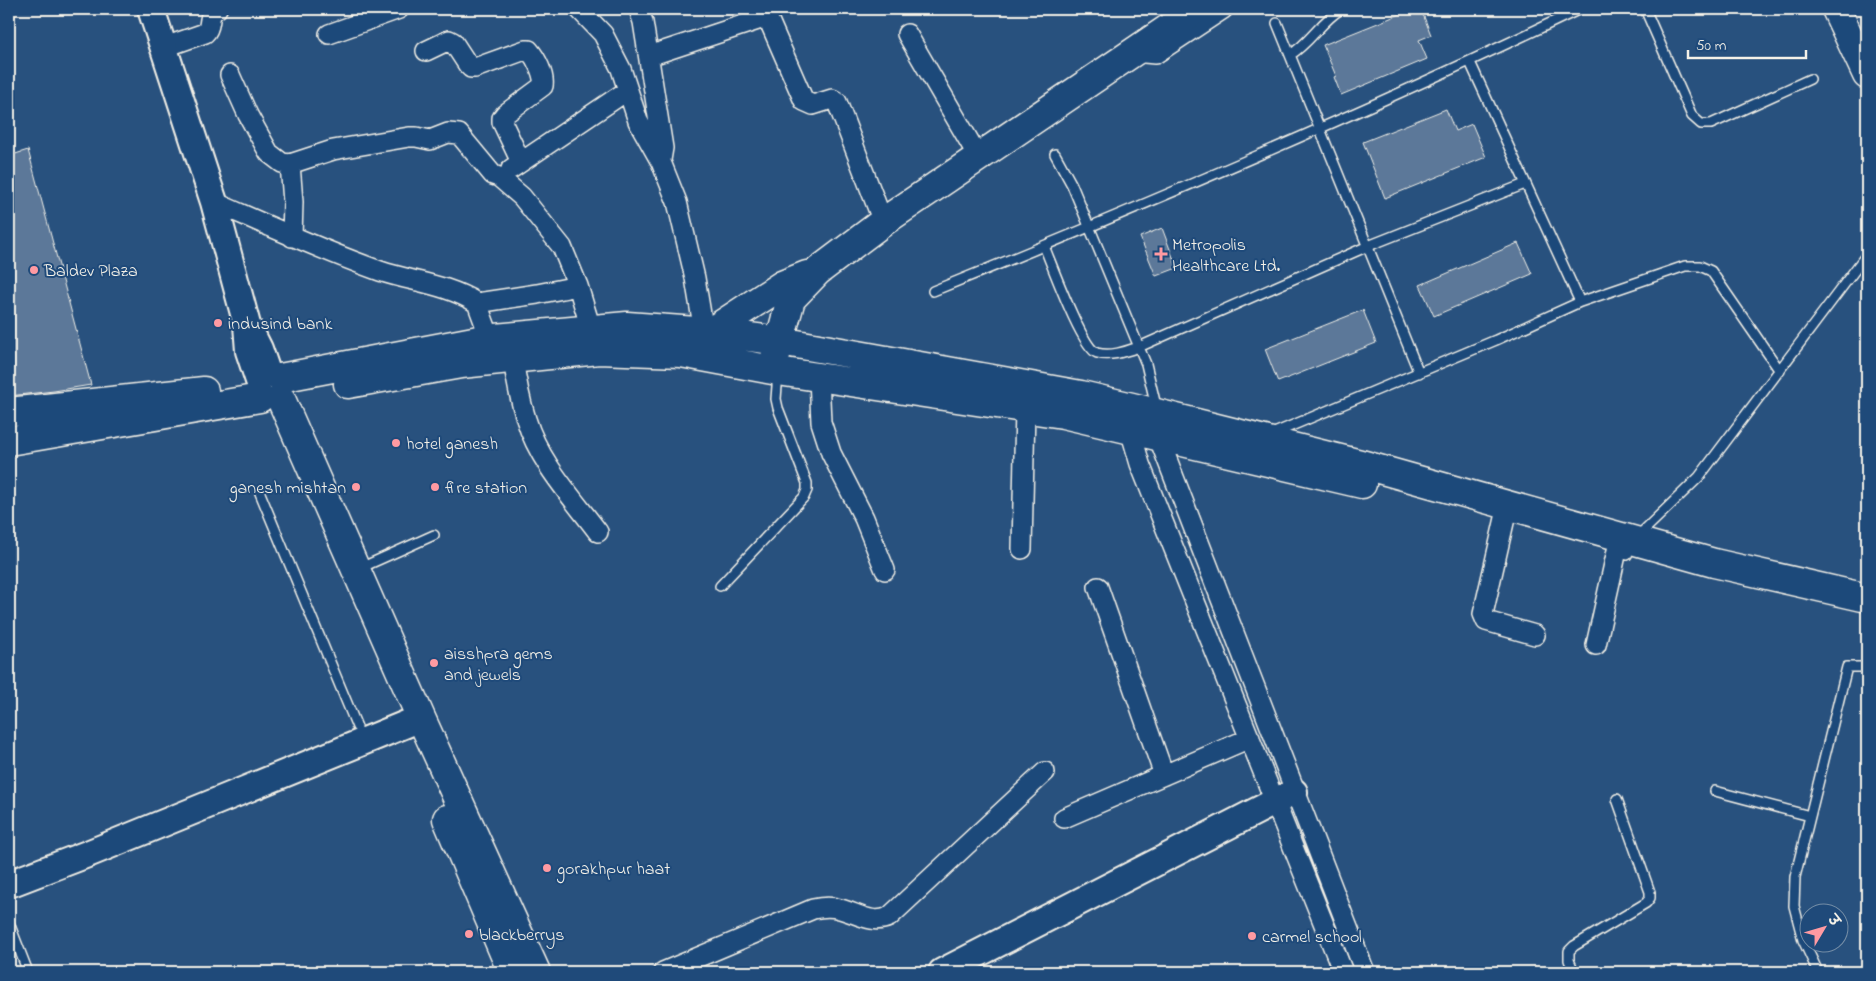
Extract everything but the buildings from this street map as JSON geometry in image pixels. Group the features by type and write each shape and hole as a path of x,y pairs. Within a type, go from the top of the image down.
{"main road":[{"path":"775,370 791,299 818,271 883,222 1197,9"},
{"path":"1836,9 1867,75"},
{"path":"1855,9 1867,33"},
{"path":"682,353 707,332 782,285 818,271"},
{"path":"9,441 269,389 490,338 627,326 707,332 780,341 1081,395 1145,421 1341,478 1506,514 1624,546 1714,563 1867,598"},
{"path":"9,412 269,389 461,364 599,350 682,353 775,370 1063,414 1145,421 1262,439 1361,464 1506,514"},
{"path":"269,389 356,570 512,972"},
{"path":"269,389 411,715 536,972"},
{"path":"1624,546 1687,572 1867,615"}],"street":[{"path":"151,9 165,47 214,202 247,325 259,349 269,389"},
{"path":"165,47 205,33 208,30 210,15 213,10 217,9"},
{"path":"329,34 399,9"},
{"path":"579,9 603,34 621,70 638,121 661,162 677,202 707,332"},
{"path":"639,9 663,148 661,162"},
{"path":"1173,9 1141,32 1134,52 1155,54 1223,9"},
{"path":"648,56 761,19 767,19 804,102 813,105 832,99 837,102 883,222"},
{"path":"907,34 978,158"},
{"path":"426,50 449,40 454,42 471,68 524,50 529,50 532,53 543,76 543,86 502,118 502,122 521,162"},
{"path":"230,75 248,115 270,153 282,163 290,164 333,150 409,137 416,136 430,140 448,133 455,132 459,134 493,174 522,197 562,247 578,286 591,329"},
{"path":"499,177 628,90"},
{"path":"290,164 293,202 292,237"},
{"path":"214,202 292,237 382,271 452,290 477,303 578,286"},
{"path":"477,303 490,338"},
{"path":"513,359 526,419 534,438 550,468 598,532"},
{"path":"819,377 821,422 831,453 864,518 885,570"},
{"path":"1022,549 1025,408"},
{"path":"1145,421 1135,449 1140,464 1250,738 1285,796 1365,972"},
{"path":"1145,421 1285,796 1344,972"},
{"path":"1506,514 1483,614 1486,621 1535,635"},
{"path":"1596,645 1624,546"},
{"path":"1098,587 1164,775"},
{"path":"9,871 357,728 411,715"},
{"path":"9,884 90,853 411,715"},
{"path":"1064,818 1250,738"},
{"path":"663,972 813,909 825,906 839,908 872,920 881,921 889,917 1045,772"},
{"path":"942,972 1285,796"}],"lane":[{"path":"1290,55 1301,48 1332,15 1341,9"},
{"path":"933,291 1090,228 1320,130 1470,62 1580,9"},
{"path":"1645,9 1692,116 1701,124 1711,124 1810,79"},
{"path":"1277,23 1419,373"},
{"path":"1470,62 1580,302"},
{"path":"1055,154 1072,185 1146,364 1145,421"},
{"path":"1044,246 1087,345 1096,353 1110,354 1139,347 1368,246 1525,184"},
{"path":"1624,546 1699,478 1867,254"},
{"path":"1262,439 1419,373 1580,302 1685,266 1700,266 1712,271 1780,371"},
{"path":"720,586 804,497 807,490 807,483 778,408 775,370"},
{"path":"260,493 357,728"},
{"path":"356,570 434,535"},
{"path":"1818,972 1803,940 1794,906 1795,877 1847,667 1866,667 1867,665"},
{"path":"1715,791 1810,816"},
{"path":"1574,972 1569,960 1569,951 1574,946 1646,903 1650,898 1650,892 1617,799"},
{"path":"9,924 28,972"}],"place":[{"name":"Metropolis Healthcare Ltd.","path":"1161,254"},
{"name":"Baldev Plaza","path":"34,270"},
{"name":"indusind bank","path":"218,323"},
{"name":"hotel ganesh","path":"396,443"},
{"name":"ganesh mishtan","path":"356,487"},
{"name":"fire station","path":"435,487"},
{"name":"aisshpra gems and jewels","path":"434,663"},
{"name":"gorakhpur haat","path":"547,868"},
{"name":"blackberrys","path":"469,934"},
{"name":"carmel school","path":"1252,936"}]}
